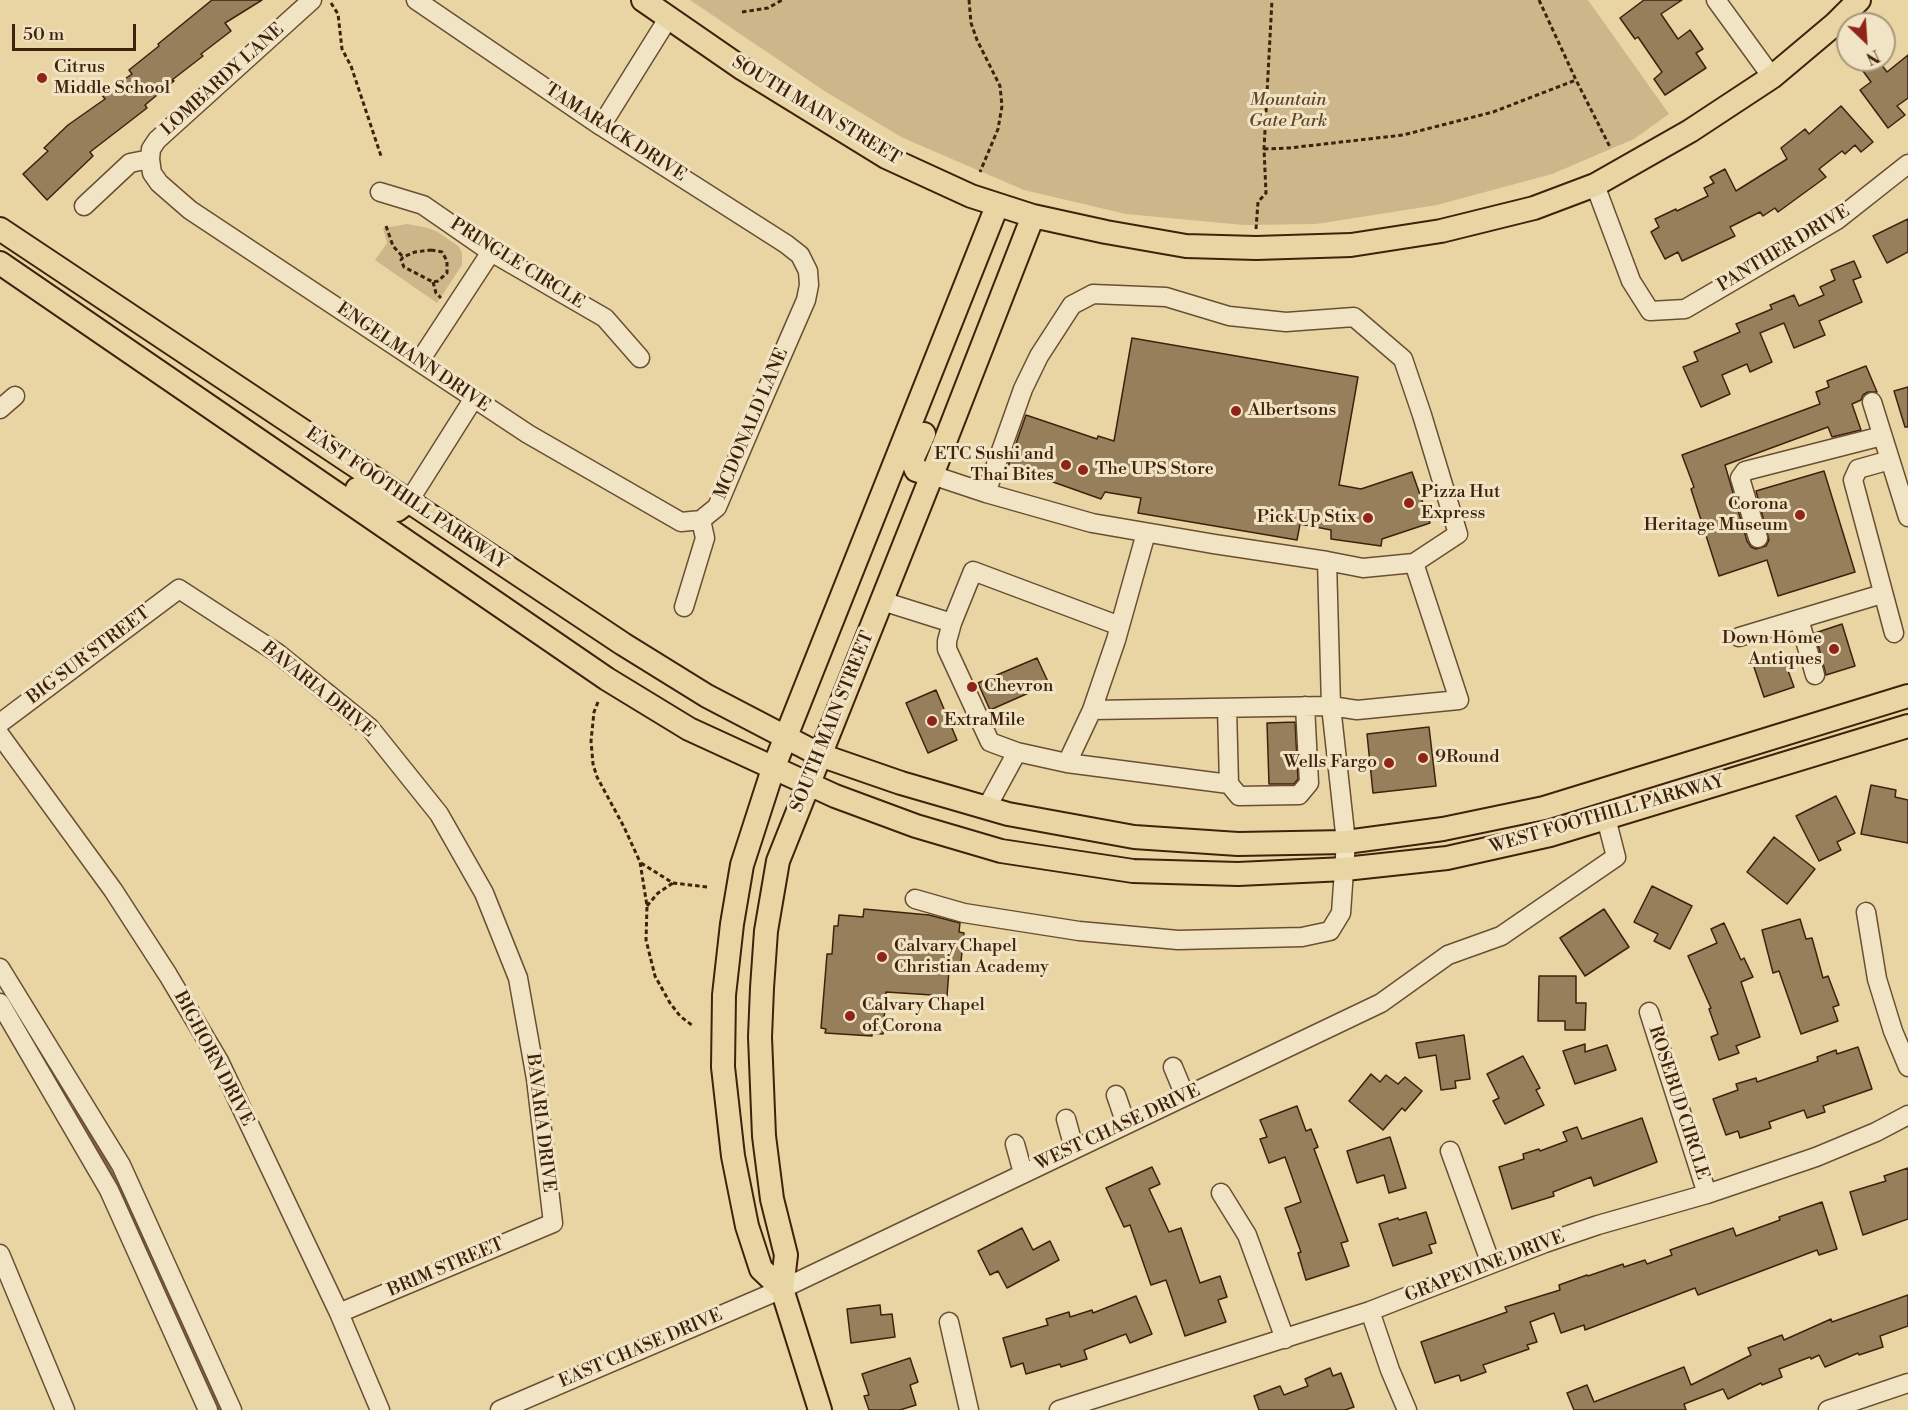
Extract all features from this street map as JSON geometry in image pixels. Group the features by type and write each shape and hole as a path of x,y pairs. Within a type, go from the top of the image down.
{"main road":[{"name":"SOUTH MAIN STREET","path":"643,0 744,69 886,157 966,194 1033,216 778,861 766,931 762,988 760,1037 764,1136 772,1199 786,1256 782,1289 820,1410"},
{"path":"1033,216 1186,246 1256,248 1351,244 1441,231 1534,208 1595,185 1690,131 1772,77 1835,24 1859,0"},
{"name":"SOUTH MAIN STREET","path":"782,1289 760,1269 747,1226 733,1156 723,1067 724,995 742,865 773,769 998,206"},
{"name":"EAST FOOTHILL PARKWAY","path":"0,229 623,644 707,696 820,756"},
{"name":"EAST FOOTHILL PARKWAY","path":"0,263 607,678 689,729 808,784"},
{"path":"925,392 930,407 930,420 912,460 916,470 932,476"},
{"path":"220,413 299,448 381,505 397,510 409,501"},
{"name":"WEST FOOTHILL PARKWAY","path":"820,756 901,783 1008,814 1134,837 1238,844 1346,842 1443,829 1544,808 1908,696"},
{"name":"WEST FOOTHILL PARKWAY","path":"808,784 916,826 1001,851 1067,862 1133,871 1238,874 1345,869 1447,858 1551,835 1908,726"}],"street":[{"name":"LOMBARDY LANE","path":"150,159 151,149 157,140 312,0"},
{"name":"TAMARACK DRIVE","path":"416,0 601,126 786,244 800,255 808,271"},
{"path":"1716,0 1772,77"},
{"path":"601,126 669,17"},
{"path":"84,206 130,163 150,159"},
{"name":"ENGELMANN DRIVE","path":"150,159 152,173 159,183 190,210 528,434 681,522 701,520"},
{"name":"PANTHER DRIVE","path":"1595,185 1631,281 1650,311 1685,309 1838,220 1908,164"},
{"name":"PRINGLE CIRCLE","path":"380,192 423,205 491,252 605,318 640,358"},
{"path":"419,362 491,252"},
{"name":"MCDONALD LANE","path":"701,520 717,507 783,354 806,300 809,285 808,271"},
{"path":"932,476 986,493 1092,523 1363,568 1414,564 1458,534 1403,359 1354,317 1286,322 1229,316 1166,297 1093,294 1072,305 1039,357 1023,390 986,493"},
{"path":"0,409 15,396"},
{"path":"409,501 474,398"},
{"path":"1872,402 1908,517"},
{"path":"1758,538 1740,478 1745,471 1882,436"},
{"path":"1890,460 1858,469 1853,480 1893,633"},
{"path":"684,607 705,538 701,520"},
{"path":"1067,763 1092,710 1120,626 1146,533"},
{"path":"915,899 964,913 1079,931 1179,940 1302,937 1330,931 1341,913 1346,842 1331,706 1328,561"},
{"path":"1092,710 1331,706 1356,710 1459,700 1414,564"},
{"path":"1120,626 973,572 951,623 946,641 990,742 1017,752 1067,763 1229,784 1239,795 1299,795 1309,783 1305,706"},
{"name":"BIG SUR STREET","path":"0,723 179,589"},
{"name":"BAVARIA DRIVE","path":"179,589 276,652 370,728 439,814 484,893 518,978 536,1079 553,1223"},
{"path":"1739,637 1882,594"},
{"path":"882,601 951,623"},
{"path":"1799,619 1815,675"},
{"path":"1227,708 1229,784"},
{"name":"BIGHORN DRIVE","path":"0,735 113,890 168,975 219,1061 339,1313 380,1410"},
{"path":"987,807 1017,752"},
{"name":"WEST CHASE DRIVE","path":"782,1289 1381,1003 1448,955 1501,936 1616,857 1606,818"},
{"path":"1866,912 1877,979 1893,1031 1908,1067"},
{"path":"0,968 121,1165 232,1410"},
{"path":"0,1003 109,1190 208,1410"},
{"name":"ROSEBUD CIRCLE","path":"1649,1012 1707,1194"},
{"path":"1173,1066 1185,1096"},
{"path":"1116,1095 1126,1124"},
{"name":"GRAPEVINE DRIVE","path":"1059,1410 1370,1311 1598,1225 1707,1194 1816,1157 1876,1132 1908,1115"},
{"path":"1066,1119 1074,1148"},
{"path":"1015,1144 1023,1173"},
{"path":"1450,1151 1491,1264"},
{"path":"1221,1193 1246,1235 1285,1339"},
{"name":"BRIM STREET","path":"339,1313 553,1223"},
{"path":"0,1254 65,1410"},
{"name":"EAST CHASE DRIVE","path":"500,1410 782,1289"},
{"path":"1370,1311 1390,1370 1407,1410"},
{"path":"949,1322 969,1410"},
{"path":"1828,1410 1908,1383"}],"path":[{"path":"742,12 768,8 782,0"},
{"path":"969,0 974,32 1000,86 1002,106 998,129 980,172"},
{"path":"1256,248 1258,202 1266,193 1264,149 1272,0"},
{"path":"1539,0 1610,147"},
{"path":"331,3 338,14 342,49 351,66 381,156"},
{"path":"1264,149 1403,135 1493,112 1576,80"},
{"path":"386,226 393,246 403,257 404,267 433,282 438,281 447,273 447,261 442,252 422,251 403,257"},
{"path":"433,282 436,293 442,299"},
{"path":"598,702 594,712 592,734 593,764 597,777 640,862 647,906 646,940 655,976 670,1003 680,1016 693,1026"},
{"path":"640,862 673,883 707,888"},
{"path":"647,906 658,893 673,883"}],"green space":[{"name":"Mountain Gate Park","path":"690,0 1588,0 1669,114 1634,139 1552,174 1437,205 1316,224 1244,225 1126,214 1024,190 903,138 826,92"},
{"path":"407,224 438,232 458,246 462,252 462,265 437,303 375,260 387,243 383,228"}],"building":[{"path":"212,0 262,0 225,23 231,31 172,80 174,81 145,105 147,108 90,152 93,156 47,200 23,174 48,151 44,148 68,125 105,99 102,95 132,74 129,70"},
{"path":"1644,0 1682,0 1661,14 1678,39 1690,30 1703,49 1696,53 1706,68 1665,95 1654,79 1662,72 1638,37 1635,39 1620,18"},
{"path":"1908,55 1908,98 1897,106 1905,115 1888,128 1860,90 1871,82 1864,72 1896,72 1896,65"},
{"path":"1841,106 1873,142 1861,152 1855,145 1845,154 1842,151 1819,169 1826,177 1778,212 1775,208 1763,216 1760,212 1730,227 1735,236 1682,261 1678,252 1665,259 1651,232 1659,227 1655,219 1708,196 1704,188 1714,183 1710,177 1725,169 1736,191 1787,159 1781,148 1805,129 1809,134"},
{"path":"1908,219 1908,252 1887,263 1873,236"},
{"path":"1854,261 1861,277 1853,280 1862,302 1819,321 1825,335 1794,348 1784,323 1760,333 1772,362 1750,372 1747,364 1722,375 1730,394 1701,407 1683,367 1698,361 1694,352 1740,332 1736,324 1772,309 1770,305 1794,295 1799,306 1824,295 1820,287 1835,280 1831,270"},
{"name":"Albertsons","path":"1132,338 1358,377 1339,485 1361,489 1412,472 1430,523 1382,539 1381,546 1331,539 1331,530 1300,524 1297,540 1138,513 1141,498 1105,492 1101,499 1008,466 1026,415 1097,439 1098,436 1114,441"},
{"path":"1866,366 1877,392 1868,392 1861,400 1852,404 1861,430 1832,437 1828,427 1725,465 1747,541 1751,547 1756,549 1766,546 1769,540 1756,491 1824,471 1855,572 1778,596 1767,560 1719,576 1691,489 1694,487 1682,455 1820,404 1816,392 1829,387 1827,381"},
{"path":"1908,387 1908,427 1905,427 1894,391"},
{"name":"Down Home Antiques","path":"1842,624 1855,666 1826,675 1815,633"},
{"path":"1782,654 1794,687 1764,697 1753,664"},
{"path":"1037,658 1049,684 990,710 978,683"},
{"name":"ExtraMile","path":"936,690 957,740 928,753 906,703"},
{"path":"1295,722 1298,779 1294,784 1269,784 1267,723"},
{"path":"1429,727 1436,786 1373,793 1367,734"},
{"path":"1871,785 1896,790 1895,797 1908,800 1908,843 1861,834"},
{"path":"1836,796 1855,833 1837,842 1841,850 1819,861 1796,816"},
{"path":"1774,837 1815,869 1787,904 1747,872"},
{"path":"1652,886 1692,906 1670,949 1654,941 1658,934 1634,922"},
{"path":"864,909 929,915 960,923 959,932 964,933 960,971 949,970 947,996 886,992 883,1034 872,1033 872,1036 825,1033 826,1029 821,1028 827,954 832,954 834,926 838,926 839,915 863,917"},
{"path":"1604,909 1629,947 1585,976 1560,938"},
{"path":"1800,919 1806,939 1812,938 1823,978 1828,976 1839,1005 1833,1007 1838,1021 1801,1034 1779,971 1773,973 1762,930"},
{"path":"1724,923 1741,960 1744,958 1753,977 1741,982 1760,1037 1736,1046 1739,1053 1719,1060 1711,1037 1718,1034 1709,1009 1711,1008 1688,956 1717,943 1711,929"},
{"path":"1539,976 1576,976 1576,1003 1586,1003 1585,1030 1565,1030 1565,1021 1538,1021"},
{"path":"1464,1035 1470,1079 1455,1081 1456,1088 1441,1090 1436,1055 1419,1058 1416,1043"},
{"path":"1585,1044 1585,1052 1607,1045 1616,1070 1575,1084 1563,1051"},
{"path":"1858,1047 1872,1089 1823,1106 1825,1112 1807,1118 1804,1110 1769,1122 1771,1128 1740,1138 1738,1131 1726,1135 1713,1099 1738,1090 1736,1084 1756,1078 1757,1082 1818,1061 1817,1057 1836,1050 1837,1054"},
{"path":"1523,1056 1540,1088 1536,1090 1544,1105 1505,1124 1493,1101 1499,1098 1487,1074"},
{"path":"1371,1074 1380,1082 1386,1075 1398,1084 1405,1077 1422,1091 1405,1111 1402,1108 1383,1130 1349,1101"},
{"path":"1297,1106 1306,1131 1311,1129 1318,1147 1314,1149 1348,1241 1341,1243 1349,1266 1306,1280 1298,1253 1301,1252 1285,1208 1301,1202 1285,1157 1269,1163 1260,1139 1267,1137 1260,1120"},
{"path":"1642,1118 1657,1162 1594,1186 1591,1177 1553,1192 1554,1196 1512,1209 1499,1167 1524,1159 1523,1154 1539,1149 1540,1151 1567,1141 1563,1132 1577,1127 1582,1139"},
{"path":"1390,1137 1406,1188 1389,1193 1384,1175 1357,1183 1347,1151"},
{"path":"1152,1167 1160,1184 1149,1189 1169,1232 1181,1228 1200,1283 1220,1276 1227,1297 1218,1300 1226,1322 1185,1336 1166,1280 1151,1285 1130,1225 1124,1227 1106,1188"},
{"path":"1908,1168 1908,1219 1863,1235 1850,1192 1886,1181 1884,1176"},
{"path":"1822,1202 1837,1249 1819,1255 1817,1250 1698,1295 1695,1288 1585,1330 1584,1325 1561,1333 1554,1313 1530,1322 1537,1342 1527,1345 1529,1349 1483,1365 1486,1372 1461,1381 1459,1375 1435,1383 1421,1342 1507,1312 1505,1307 1560,1290 1559,1285 1587,1275 1623,1264 1624,1267 1645,1260 1647,1264 1672,1255 1670,1250 1733,1228 1736,1236 1780,1220 1779,1217"},
{"path":"1426,1212 1436,1243 1429,1245 1432,1253 1393,1266 1379,1224"},
{"path":"1022,1228 1033,1250 1050,1241 1059,1260 1007,1288 998,1271 990,1275 978,1251"},
{"path":"1908,1295 1908,1326 1880,1336 1883,1347 1859,1355 1858,1353 1825,1367 1819,1355 1811,1359 1810,1357 1779,1369 1782,1377 1762,1385 1761,1383 1728,1399 1723,1389 1684,1404 1686,1410 1574,1410 1567,1393 1587,1385 1594,1402 1684,1367 1691,1385 1751,1355 1748,1348 1782,1335 1784,1340 1831,1319 1832,1322"},
{"path":"1136,1296 1152,1334 1130,1343 1126,1334 1084,1350 1087,1359 1061,1367 1060,1364 1026,1374 1023,1363 1011,1367 1003,1338 1048,1325 1046,1319 1069,1312 1070,1317 1092,1310 1093,1313"},
{"path":"880,1305 881,1315 892,1314 895,1337 851,1343 847,1309"},
{"path":"910,1358 918,1382 910,1385 916,1405 900,1410 869,1410 864,1396 869,1395 862,1374"},
{"path":"1330,1368 1333,1376 1341,1373 1354,1407 1345,1410 1259,1410 1254,1396 1280,1386 1284,1395 1308,1386 1305,1379"}],"waterway":[{"path":"76,1108 129,1208 219,1410"}],"place":[{"name":"Citrus Middle School","path":"42,78"},
{"name":"Albertsons","path":"1236,411"},
{"name":"ETC Sushi and Thai Bites","path":"1066,465"},
{"name":"The UPS Store","path":"1083,470"},
{"name":"Pizza Hut Express","path":"1409,503"},
{"name":"Corona Heritage Museum","path":"1800,515"},
{"name":"Pick Up Stix","path":"1368,518"},
{"name":"Down Home Antiques","path":"1834,649"},
{"name":"Chevron","path":"972,687"},
{"name":"ExtraMile","path":"932,721"},
{"name":"9Round","path":"1423,758"},
{"name":"Wells Fargo","path":"1389,763"},
{"name":"Calvary Chapel Christian Academy","path":"882,957"},
{"name":"Calvary Chapel of Corona","path":"850,1016"}]}
